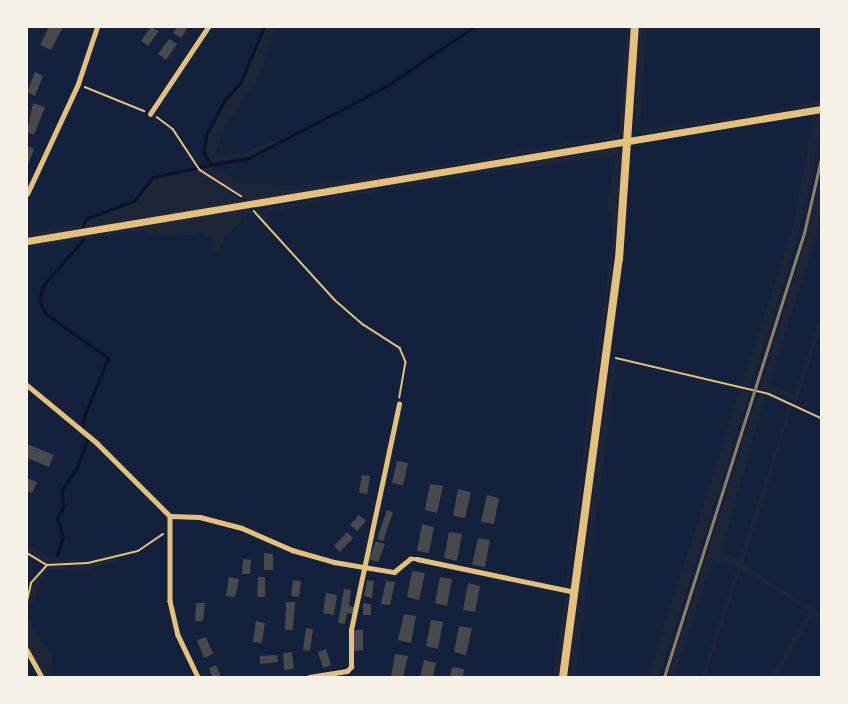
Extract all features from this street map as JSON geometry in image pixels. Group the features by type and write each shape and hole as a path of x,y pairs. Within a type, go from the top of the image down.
{"main road":[{"path":"563,677 624,217 635,27"},
{"path":"27,241 821,109"}],"street":[{"path":"27,194 78,84 97,27"},
{"path":"150,114 207,27"},
{"path":"27,385 97,443 170,516 211,520 292,550 364,567 394,572 410,559 417,559 575,592"},
{"path":"309,677 347,672 351,667 351,630 364,567 380,509 399,404"},
{"path":"170,516 170,601 178,635 198,677"},
{"path":"27,650 42,677"}],"path":[{"path":"78,84 150,114 172,129 200,170 233,189 335,300 364,325 400,348 406,362 406,377 399,404"},
{"path":"606,356 769,394 821,418"},
{"path":"27,553 47,565 88,563 138,551 171,528"},
{"path":"27,601 31,582 47,565"}],"shaded area":[{"path":"264,27 274,27 260,75 223,129 215,156 248,151 291,135 249,157 211,162 204,153 207,135 224,102 241,83"},
{"path":"626,27 631,27 625,132 621,137 248,201 200,168 225,161 212,168 234,177 233,181 290,186 398,172 619,133"},
{"path":"640,27 647,27 640,129 780,109 820,101 821,96 821,105 640,134 634,126"},
{"path":"821,115 812,180 791,260 750,388 742,386 793,225 814,116"},
{"path":"616,147 622,152 618,221 568,588 565,587 613,231 607,204 616,156 464,176 267,212 271,229 255,210"},
{"path":"197,169 244,202 84,228 87,219 130,205 154,178"},
{"path":"821,175 821,210 816,236 770,383 794,396 821,315 821,328 797,401 760,388 797,270"},
{"path":"250,209 253,213 241,215 241,221 223,240 219,251 213,249 213,241 198,231 194,235 147,237 147,230 27,248 27,243"},
{"path":"84,218 82,229 27,237 27,233 49,230 52,225 79,223"},
{"path":"617,361 575,677 568,677 610,366"},
{"path":"740,390 750,392 659,677 648,677"},
{"path":"758,394 765,396 722,550 739,561 789,404 793,406 743,564 821,614 821,618 813,613 777,677 771,677 809,611 741,569 706,677 701,677 737,568 713,559 674,677 668,677"},
{"path":"27,543 48,557 67,560 93,559 149,544 88,562 47,564 27,552"},
{"path":"124,555 109,564 83,571 50,570 42,576 35,600 27,606 34,581 49,566 89,564"},
{"path":"565,594 569,597 558,677 553,677"},
{"path":"27,612 38,637 52,653 51,677 46,677 27,646"}],"building":[{"path":"49,27 63,27 51,50 40,45"},
{"path":"151,27 159,31 148,46 141,41"},
{"path":"177,27 188,27 181,38 173,33"},
{"path":"169,39 177,44 166,60 158,54"},
{"path":"35,72 43,76 35,96 27,92"},
{"path":"33,103 45,107 34,135 27,132"},
{"path":"27,146 34,149 27,167"},
{"path":"27,444 54,455 49,467 27,458"},
{"path":"397,461 408,463 403,485 392,483"},
{"path":"362,475 370,476 367,494 359,493"},
{"path":"27,478 37,482 32,493 27,491"},
{"path":"430,484 443,486 437,513 425,510"},
{"path":"458,489 471,492 465,518 453,516"},
{"path":"487,495 499,498 494,524 481,522"},
{"path":"387,510 393,512 383,541 377,539"},
{"path":"359,515 366,521 357,531 350,525"},
{"path":"422,524 434,527 429,553 417,551"},
{"path":"347,532 353,538 340,552 334,546"},
{"path":"449,532 462,534 457,561 444,558"},
{"path":"478,538 490,540 485,567 472,565"},
{"path":"376,541 385,544 378,562 369,559"},
{"path":"264,553 273,554 273,570 264,570"},
{"path":"243,559 251,560 250,574 242,574"},
{"path":"412,571 425,573 419,600 407,597"},
{"path":"229,577 239,579 235,597 226,596"},
{"path":"258,577 265,577 265,597 257,597"},
{"path":"440,577 452,579 447,606 435,603"},
{"path":"293,580 301,581 299,597 291,596"},
{"path":"367,580 374,581 372,598 364,596"},
{"path":"386,581 395,582 390,605 381,604"},
{"path":"468,583 480,586 475,612 463,610"},
{"path":"344,589 351,590 349,606 354,607 353,614 347,613 345,624 338,623"},
{"path":"326,593 337,595 334,615 323,613"},
{"path":"286,602 295,602 293,630 285,630"},
{"path":"196,603 205,603 203,621 195,621"},
{"path":"363,603 371,604 371,615 363,615"},
{"path":"404,614 416,616 411,643 398,640"},
{"path":"431,620 443,622 438,649 426,646"},
{"path":"256,621 265,623 262,643 253,642"},
{"path":"459,626 472,628 466,655 454,652"},
{"path":"306,628 313,629 310,651 303,650"},
{"path":"353,630 363,630 363,650 354,651"},
{"path":"206,637 213,654 204,658 197,640"},
{"path":"326,649 331,665 323,668 318,652"},
{"path":"292,652 294,669 284,670 283,653"},
{"path":"395,654 408,656 403,677 391,677"},
{"path":"277,655 278,662 260,664 260,656"},
{"path":"424,660 436,663 433,677 420,677"},
{"path":"216,665 221,677 212,677 209,668"},
{"path":"452,667 464,669 463,677 450,677"}],"waterway":[{"path":"210,163 204,153 206,135 224,101 240,83 264,27"},
{"path":"199,167 249,158 385,87 473,27"},
{"path":"83,226 85,219 134,201 153,177 196,168"},
{"path":"83,427 83,419 108,358 45,313 39,300 44,284 84,239"},
{"path":"57,555 63,537 57,518 63,508 62,490 77,467 87,440"}],"railway":[{"path":"664,677 804,233 821,159"}]}
